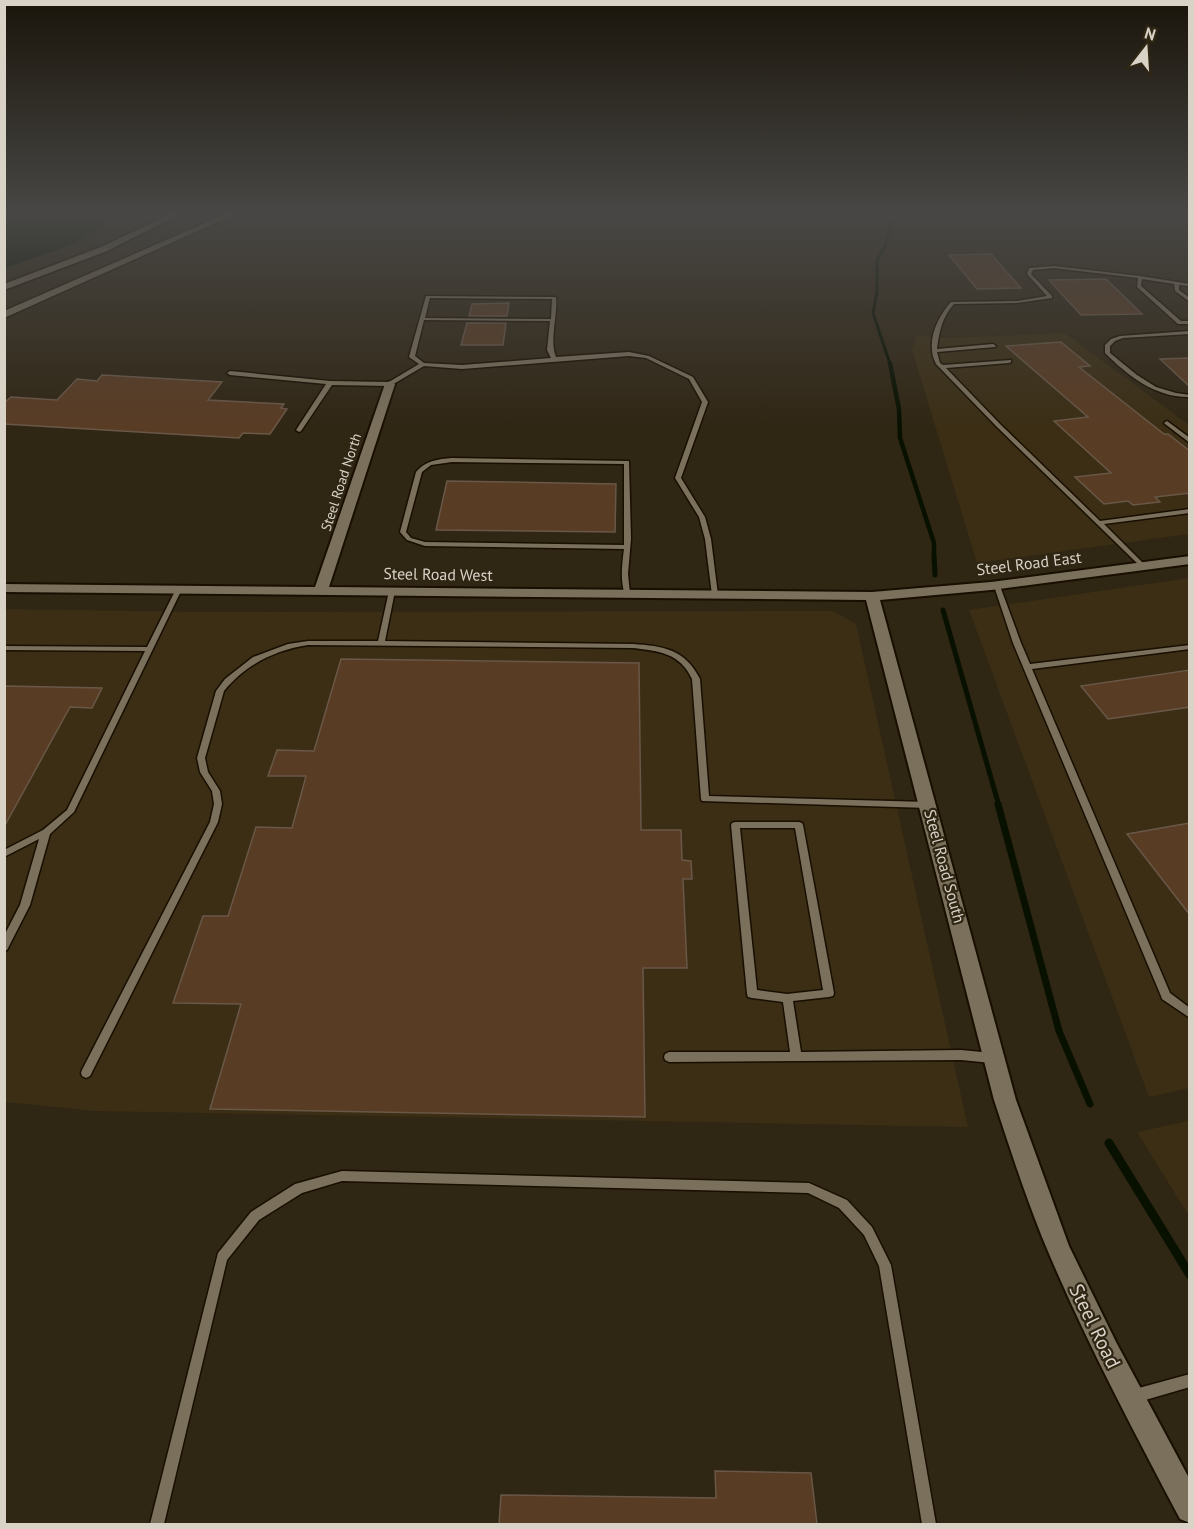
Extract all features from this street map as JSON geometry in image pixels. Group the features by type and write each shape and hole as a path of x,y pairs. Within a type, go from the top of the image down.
{"street":[{"path":"4,315 73,284"},
{"name":"Steel Road North","path":"321,590 390,384"},
{"name":"Steel Road East","path":"872,596 998,586 1190,560"},
{"name":"Steel Road West","path":"4,588 872,596"},
{"name":"Steel Road South","path":"872,596 1017,1136"},
{"name":"Steel Road","path":"1017,1136 1060,1252 1101,1341 1190,1509"}],"lane":[{"path":"1039,284 1050,297 1017,302 953,303 947,308 936,332 934,351 936,359 1143,566"},
{"path":"1141,284 1141,288 1180,323 1190,322"},
{"path":"1176,284 1177,290 1190,301"},
{"path":"554,359 550,351 554,298 543,297 428,297 412,357 423,364 462,367 630,354 647,357 691,378 705,402 690,438 678,478 702,517 708,539 715,595"},
{"path":"422,319 553,320"},
{"path":"1188,396 1174,396 1148,386 1108,352 1107,346 1113,340 1122,337 1190,332"},
{"path":"934,351 993,346"},
{"path":"942,367 1009,361"},
{"path":"230,373 330,383 390,384 423,364"},
{"path":"299,430 330,383"},
{"path":"1167,423 1190,441"},
{"path":"627,547 425,544 409,539 403,532 419,472 432,463 452,460 627,462 627,547 623,575 627,594"},
{"path":"1098,523 1190,511"},
{"path":"998,586 1027,667 1166,996 1190,1014"},
{"path":"4,854 46,832 70,812 179,589"},
{"path":"381,644 392,591"},
{"path":"86,1073 213,822 218,804 216,791 204,771 201,758 220,691 233,676 256,659 288,646 308,643 633,646 669,651 687,663 696,679 705,799 928,805"},
{"path":"1027,667 1190,647"},
{"path":"4,648 149,649"},
{"path":"735,825 799,825 829,993 787,998 752,994 735,825"},
{"path":"4,947 25,905 46,832"},
{"path":"787,998 796,1056"},
{"path":"669,1057 961,1055 995,1058"},
{"path":"157,1524 222,1257 255,1216 299,1188 342,1176 808,1188 843,1204 868,1231 885,1265 929,1524"},
{"path":"1131,1397 1190,1380"}],"shaded area":[{"path":"1065,333 1189,425 1189,534 977,563 912,350 916,335 946,338"},
{"path":"1189,578 1189,1088 1149,1097 969,610"},
{"path":"5,609 201,612 833,611 856,624 968,1127 95,1111 5,1102"},
{"path":"1190,1121 1189,1216 1137,1132"}],"building":[{"path":"973,284 1018,284 1021,288 977,289"},
{"path":"1053,284 1112,284 1142,314 1081,315"},
{"path":"509,303 507,316 469,316 472,304"},
{"path":"467,323 506,323 503,345 461,345"},
{"path":"1061,342 1090,366 1079,367 1164,434 1168,434 1190,451 1190,493 1155,497 1160,502 1133,505 1128,501 1104,504 1075,477 1111,473 1054,421 1088,417 1006,346"},
{"path":"1190,358 1190,387 1160,359"},
{"path":"102,375 222,382 208,400 284,404 281,408 287,409 270,434 243,433 239,438 4,424 4,403 11,397 57,400 77,379 97,381"},
{"path":"447,481 616,484 615,532 436,530"},
{"path":"341,659 639,663 641,830 681,830 682,860 691,861 692,879 683,879 687,968 643,968 645,1117 210,1109 241,1004 173,1003 203,916 228,916 256,827 292,828 306,776 268,776 277,750 314,751"},
{"path":"1190,670 1190,707 1108,719 1081,686"},
{"path":"4,686 102,688 92,708 70,707 4,827"},
{"path":"1190,823 1190,915 1127,834"},
{"path":"715,1471 811,1473 817,1524 499,1524 501,1495 716,1498"}],"waterway":[{"path":"877,284 873,313 890,364"},
{"path":"890,363 899,409 900,438 934,543 934,556"},
{"path":"934,556 935,575"},
{"path":"943,610 999,806"},
{"path":"998,804 1059,1031 1090,1104"},
{"path":"1109,1143 1190,1275"}]}
